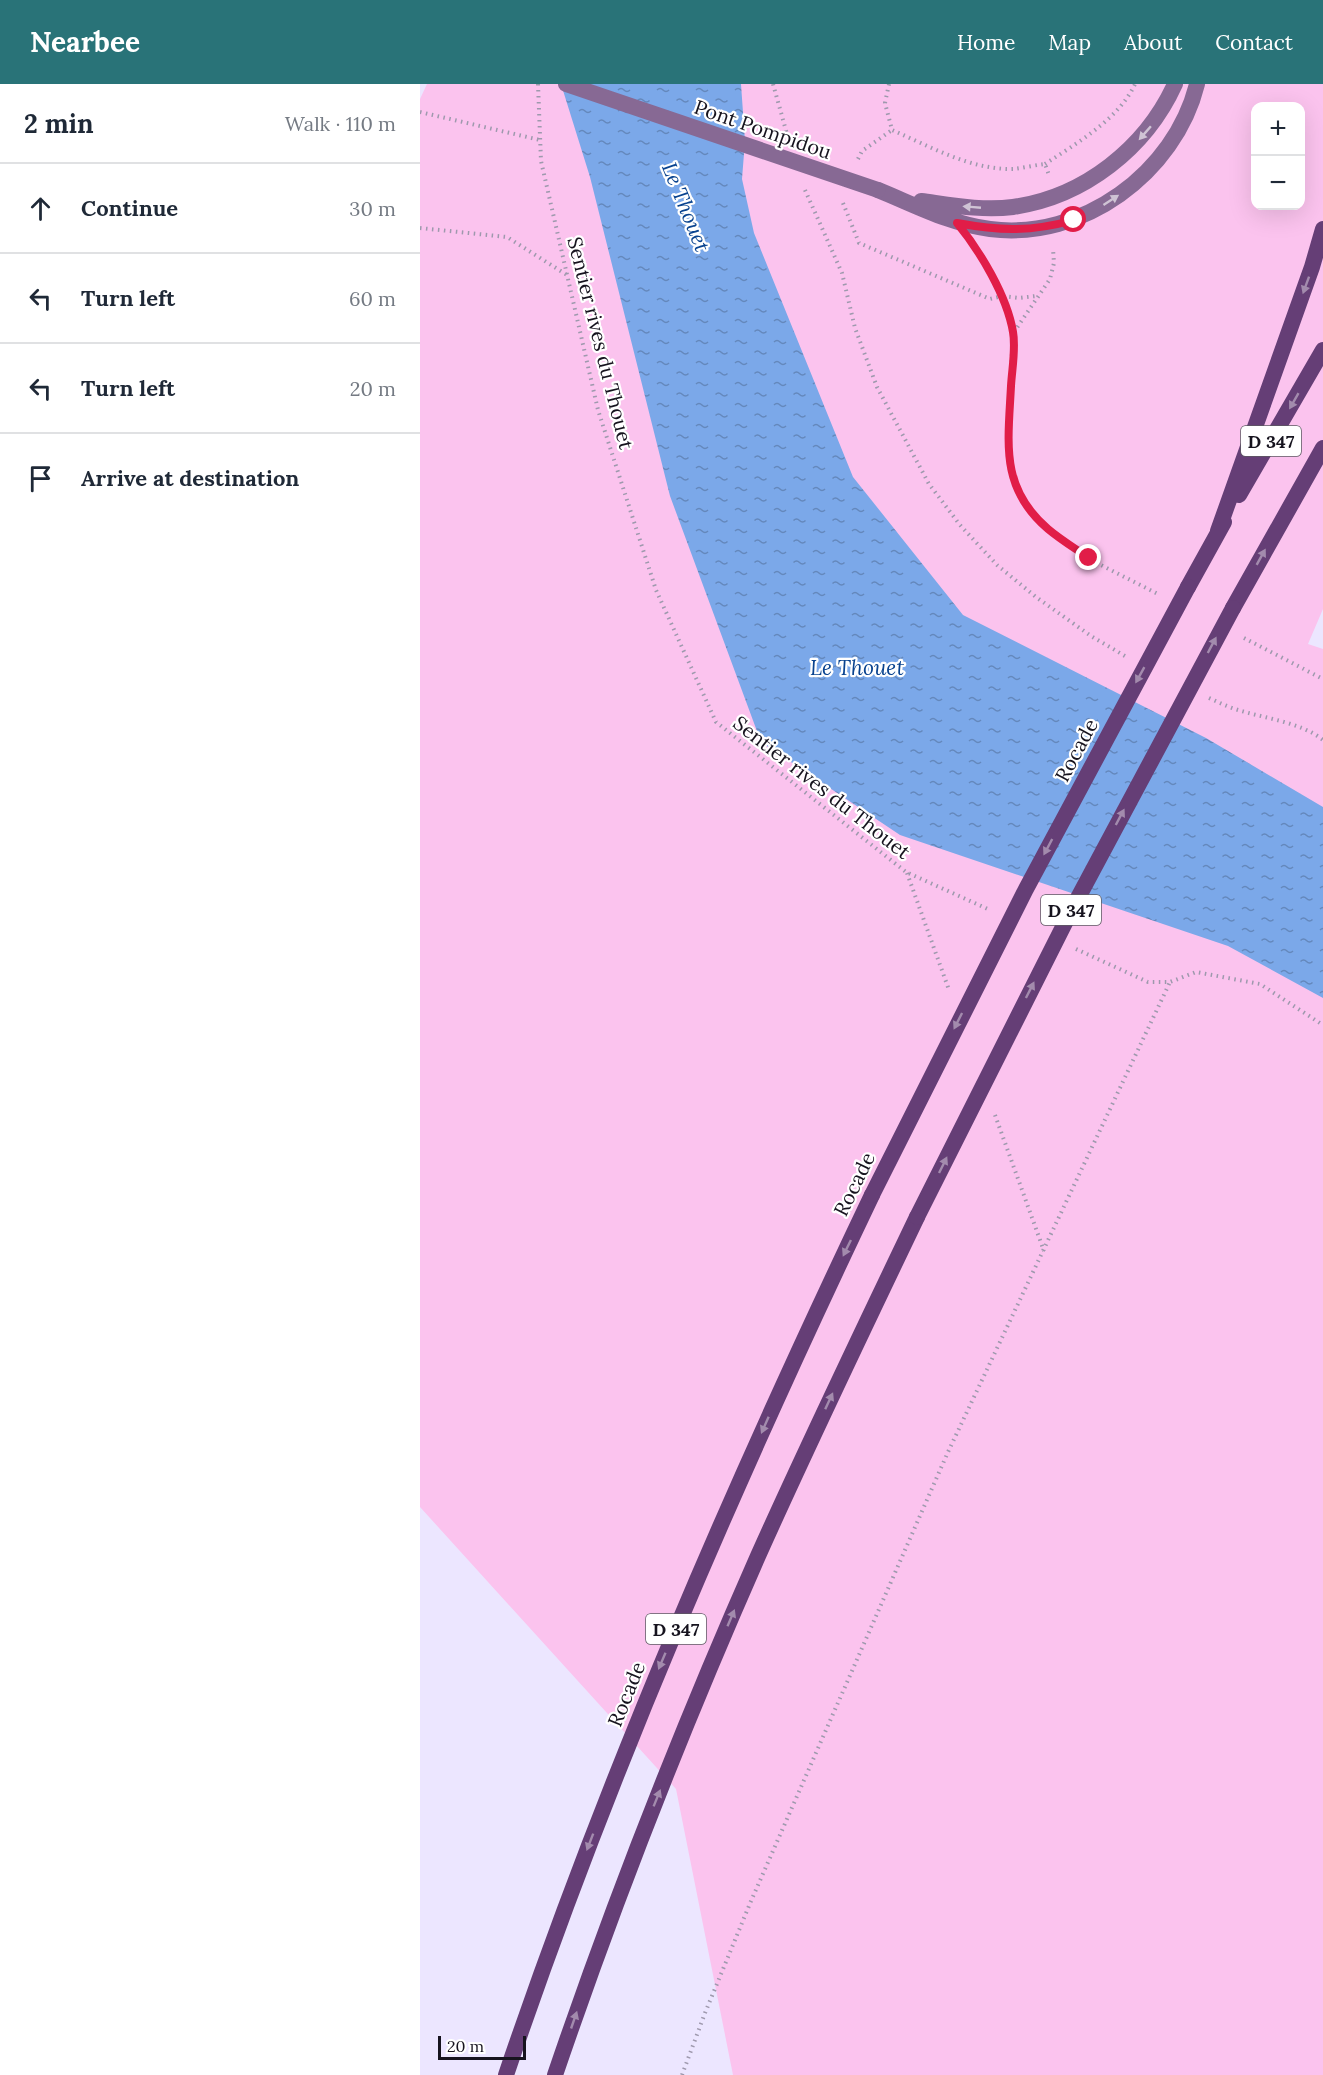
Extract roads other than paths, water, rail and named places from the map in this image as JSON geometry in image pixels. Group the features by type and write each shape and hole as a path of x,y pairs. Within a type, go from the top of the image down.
{"highway":[{"path":"1218,531 1312,267 1323,229"},
{"name":"Rocade","path":"506,2075 608,1794 651,1688 791,1367 872,1195 1026,889 1218,531 1323,350"},
{"name":"D 347","path":"555,2075 623,1884 722,1639 801,1462 917,1217 1071,911 1233,608 1323,448"}],"main road":[{"name":"Pont Pompidou","path":"566,84 878,190 957,223 992,229 1031,230 1074,220 1121,194 1162,154 1178,132 1186,117 1197,84"},
{"path":"897,198 993,208 1033,203 1066,192 1106,169 1141,138 1157,118 1175,84"}],"water":[{"name":"Le Thouet","path":"561,84 741,84 745,141 742,179 754,233 853,477 963,615 1206,738 1323,807 1323,998 1228,946 900,835 761,742 670,496 590,177"}]}
